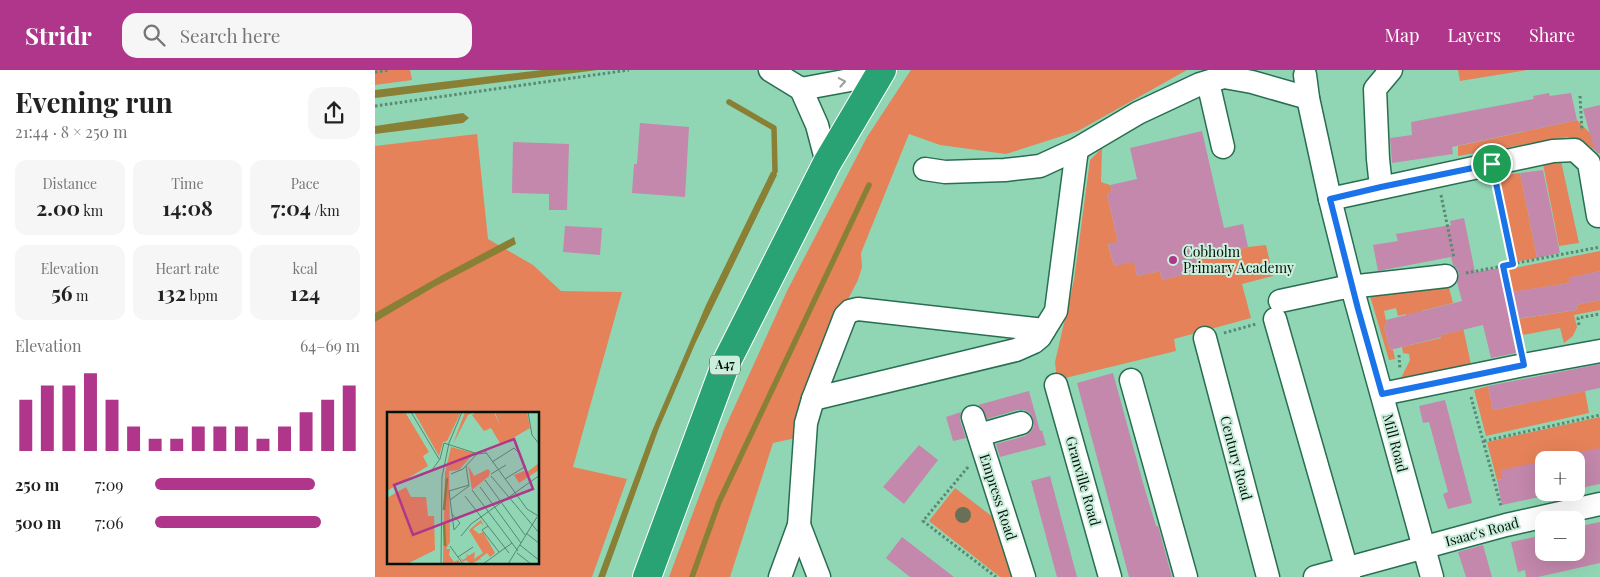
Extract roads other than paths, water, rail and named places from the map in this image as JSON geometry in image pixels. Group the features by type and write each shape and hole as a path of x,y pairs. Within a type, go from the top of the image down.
{"highway":[{"name":"A47","path":"647,577 725,363 827,163 882,70"}],"street":[{"path":"770,70 801,89 817,125 827,163"},
{"path":"801,89 850,80 882,70"},
{"path":"1381,187 1375,89 1391,70"},
{"name":"Mill Road","path":"1305,76 1330,199 1352,287 1432,577"},
{"path":"1221,77 1223,147"},
{"path":"925,169 945,172 1005,170 1040,166 1077,149 1138,114 1200,84 1221,77 1252,82 1308,98"},
{"path":"813,399 1016,350 1034,342 1040,337 1057,311 1077,149"},
{"path":"1330,199 1553,151 1575,150 1589,163 1599,216"},
{"path":"1348,573 1277,310 1352,287 1452,275"},
{"path":"780,577 799,525 806,423 813,399 845,316 850,311 858,309 1044,330"},
{"path":"1382,394 1524,365 1594,335"},
{"name":"Century Road","path":"1205,338 1268,577"},
{"path":"1131,380 1186,577"},
{"name":"Granville Road","path":"1056,385 1110,577"},
{"name":"Empress Road","path":"1021,423 978,434 1024,577"},
{"name":"Isaac's Road","path":"1315,577 1348,573 1423,548 1506,525 1600,504"},
{"path":"799,525 819,577"}],"waterway":[{"path":"729,102 774,128 775,171"},
{"path":"692,577 719,502 869,185"}],"place":[{"name":"Cobholm Primary Academy","path":"1173,260"}]}
